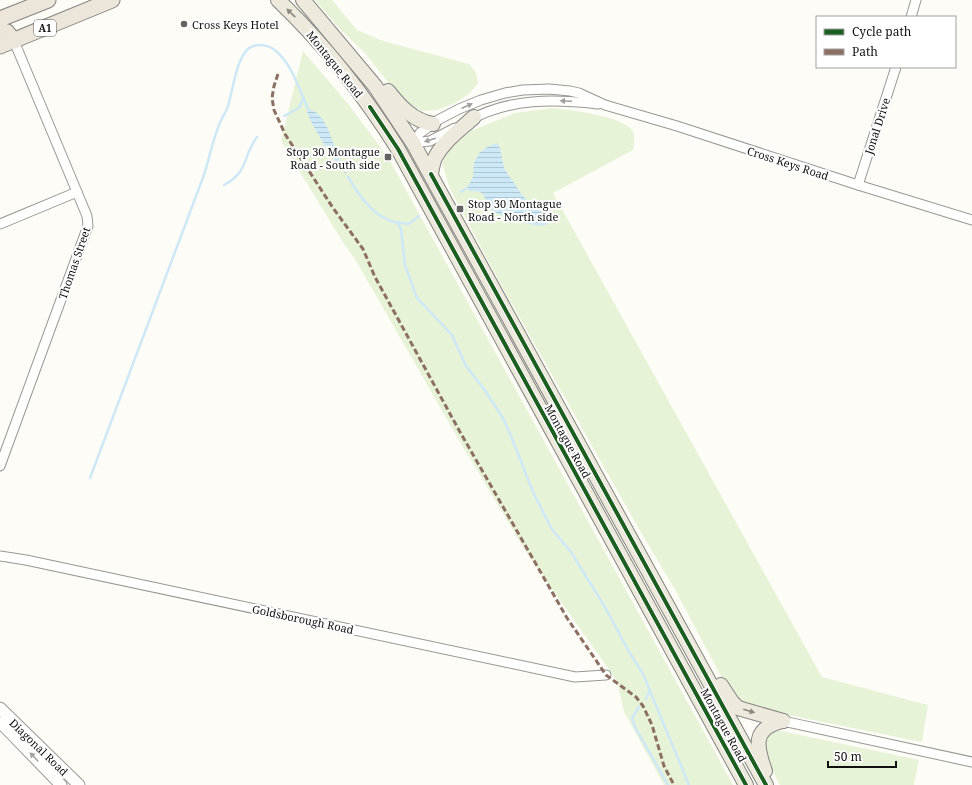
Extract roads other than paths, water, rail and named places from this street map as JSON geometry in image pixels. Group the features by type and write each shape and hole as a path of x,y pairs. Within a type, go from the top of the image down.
{"highway":[{"name":"A1","path":"0,19 48,0"},
{"name":"A1","path":"7,43 112,0"},
{"path":"0,30 7,32 7,43"}],"main road":[{"name":"Montague Road","path":"278,0 300,21 332,57 370,107 398,149 746,785"},
{"name":"Montague Road","path":"303,0 375,86 413,143 766,785"},
{"path":"333,36 362,59 405,110 421,121 433,124"},
{"path":"370,107 390,128 406,141 413,143 411,157 446,236"},
{"path":"431,174 436,154 474,117"},
{"path":"680,630 715,673 729,698 735,705 744,710 783,721"},
{"path":"770,785 759,754 758,739 762,732 769,726 783,721"}],"street":[{"path":"911,16 916,0"},
{"name":"Thomas Street","path":"0,466 88,226 87,216 77,192 7,43"},
{"name":"Jonal Drive","path":"858,185 896,68"},
{"name":"Cross Keys Road","path":"413,143 420,133 433,124 459,109 475,102 505,93 523,90 545,89 570,91 579,93 605,105 972,220"},
{"name":"Cross Keys Road","path":"413,143 430,141 474,117 507,106 539,101 561,100 605,105"},
{"path":"0,224 77,192"},
{"name":"Goldsborough Road","path":"0,556 575,677 606,675"},
{"name":"Diagonal Road","path":"0,708 79,785"},
{"path":"783,721 972,762"},
{"name":"Diagonal Road","path":"0,722 61,785"}],"water":[{"path":"308,109 315,111 325,122 339,160 348,177 331,154 310,120 307,112"},
{"path":"497,143 500,148 504,168 522,195 534,207 545,214 548,221 547,225 530,224 495,212 488,206 483,194 476,191 470,191 467,188 473,177 474,163 479,153 487,147"}],"waterway":[{"path":"90,478 204,175 216,134 227,109 237,69 240,61 248,49 262,45 270,47 276,51 291,71 308,109"},
{"path":"284,116 299,108 303,99"},
{"path":"224,185 238,175 252,144 257,137"},
{"path":"348,177 366,203 384,218 393,222 409,224 419,216"},
{"path":"461,192 467,188"},
{"path":"397,222 401,229 405,265 417,298 452,335 466,366 484,389 503,418 533,492 551,528 571,552 605,607 628,650 643,674 689,785"},
{"path":"646,699 650,690"},
{"path":"639,707 632,718 635,727 668,785"}],"place":[{"name":"Cross Keys Hotel","path":"184,24"},
{"name":"Stop 30 Montague Road - South side","path":"388,157"},
{"name":"Stop 30 Montague Road - North side","path":"460,209"}]}
